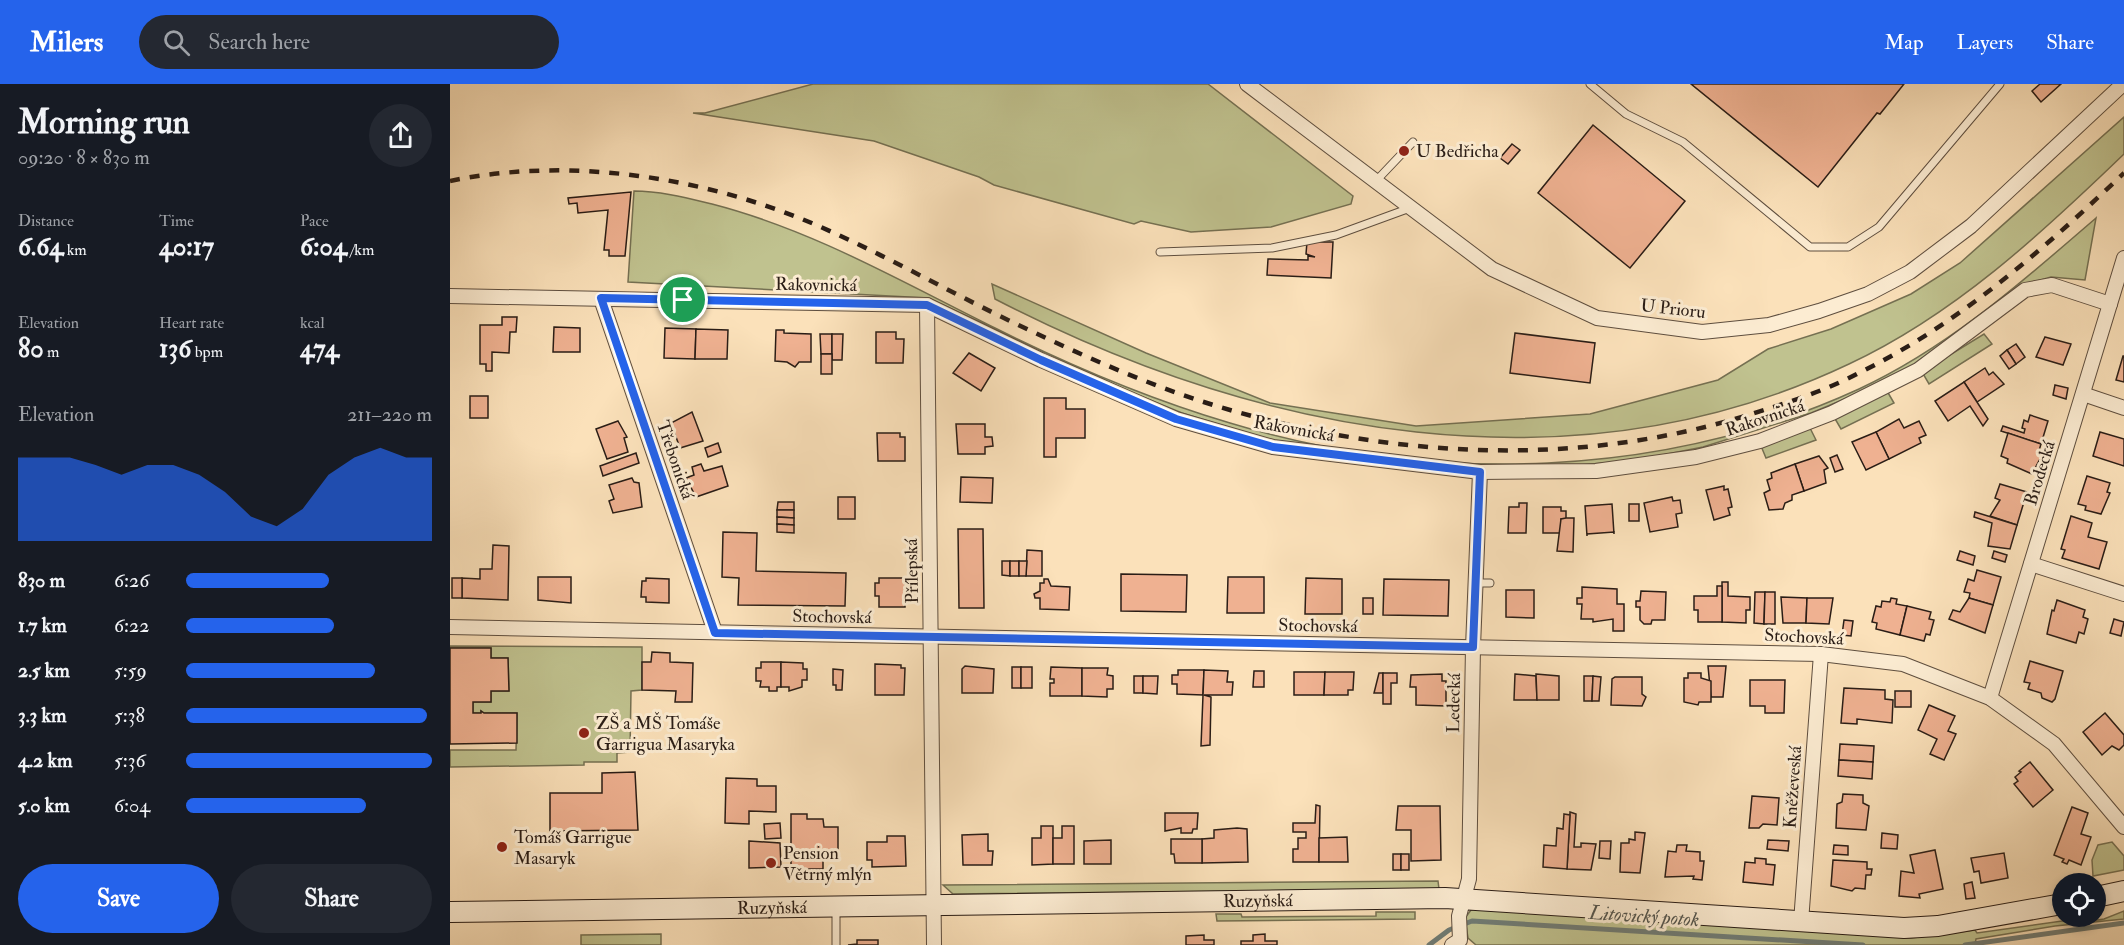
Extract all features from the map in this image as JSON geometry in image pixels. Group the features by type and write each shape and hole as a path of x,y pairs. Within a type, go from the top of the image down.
{"street":[{"name":"U Prioru","path":"1247,84 1492,269 1597,318 1702,332 1769,325 1868,294 1910,272 1971,226 2123,84"},
{"name":"Brodecká","path":"1990,698 2124,258"},
{"name":"Rakovnická","path":"450,296 927,305 1041,360 1176,419 1273,447 1480,472 1596,471 1696,457 1760,441 1832,413 1918,370 2025,290 2052,285 2110,304"},
{"name":"Třebonická","path":"601,298 715,633"},
{"name":"Přílepská","path":"927,305 934,945"},
{"path":"2083,394 2124,408"},
{"name":"Ledecká","path":"1456,939 1469,879 1473,647 1480,472"},
{"path":"2031,564 2124,594"},
{"name":"Stochovská","path":"450,627 1821,654 1903,664 1990,698 2055,744 2124,827"},
{"name":"Kněževeská","path":"1801,922 1821,654"},
{"path":"2106,895 2124,891"},
{"name":"Ruzyňská","path":"450,912 934,906 1462,907 1904,928 1938,926 2052,906"}],"lane":[{"path":"1590,84 1626,114 1683,142 1810,247 1848,247 1879,227 2000,84"},
{"path":"1375,182 1413,142"},
{"path":"1160,252 1272,248 1336,236 1410,208"},
{"path":"1476,583 1490,583"},
{"path":"836,907 836,945"}],"green space":[{"path":"813,84 1208,84 1353,196 1351,204 1271,227 1191,232 1141,221 1134,224 994,185 979,177 874,141 693,113 705,113"},
{"path":"2124,117 2124,154 2061,214 1995,271 1925,322 1849,364 1743,405 1635,429 1526,437 1416,432 1307,414 1200,385 1096,346 995,299 992,284 1146,353 1270,403 1416,426 1590,414 1718,380 1768,349 1831,329 1911,294 1960,263"},
{"path":"634,191 683,197 712,204 786,228 856,258 1039,350 928,298 628,282"},
{"path":"2096,218 2085,280 2051,277 2029,283 1918,363 1864,391 1811,413 1703,447 1637,460 1580,465 1481,467 1324,450 1273,441 1182,413 1060,359 1200,414 1308,443 1387,456 1467,463 1548,463 1628,456 1707,441 1784,419 1859,389 1924,354 1984,312"},
{"path":"1984,334 1992,344 1929,384 1922,372"},
{"path":"1887,391 1894,403 1841,429 1834,417"},
{"path":"1810,428 1816,440 1766,458 1761,446"},
{"path":"450,646 642,647 642,690 631,691 630,752 617,753 617,762 584,762 584,765 450,767 450,750 516,750 517,713 484,713 481,711 481,713 473,713 473,702 491,702 491,691 509,691 508,658 491,658 491,648 450,648"},
{"path":"2112,842 2124,856 2124,870 2093,873 2092,860 2098,845"},
{"path":"1438,881 1439,889 953,894 943,885"},
{"path":"1478,908 1911,938 1975,930 1977,933 2052,922 2052,926 1976,939 1975,945 1476,945 1468,938 1465,918 1471,910"},
{"path":"2124,911 2124,919 2106,921 2106,918"},
{"path":"1376,912 1415,912 1415,919 1217,921 1216,914 1241,914 1242,917 1376,916"},
{"path":"661,934 661,945 581,945 581,935"}],"building":[{"path":"1691,84 1904,84 1880,114 1877,113 1818,187"},
{"path":"2040,84 2061,84 2041,102 2032,91"},
{"path":"1593,125 1685,201 1630,268 1538,193"},
{"path":"1512,144 1520,150 1508,164 1500,158"},
{"path":"631,192 625,256 609,256 609,250 604,250 608,210 578,213 577,203 569,204 568,198"},
{"path":"1307,242 1333,242 1331,278 1267,275 1268,259 1308,260 1308,256 1315,257 1306,254"},
{"path":"502,317 517,317 516,332 510,332 509,353 492,352 492,371 486,371 486,364 480,364 480,325 502,325"},
{"path":"554,327 580,328 580,352 553,352"},
{"path":"665,328 696,329 695,359 664,358"},
{"path":"696,329 728,330 727,359 695,359"},
{"path":"776,330 784,330 784,333 811,334 811,362 799,362 795,367 787,362 775,361"},
{"path":"876,332 896,332 896,339 904,339 903,363 876,363"},
{"path":"1515,333 1595,343 1590,383 1510,373"},
{"path":"820,334 832,334 832,354 821,354"},
{"path":"832,334 843,334 842,360 832,360"},
{"path":"2045,337 2071,344 2063,365 2036,357"},
{"path":"2016,344 2025,357 2016,364 2007,350"},
{"path":"2007,350 2016,364 2009,369 2000,356"},
{"path":"969,353 995,368 981,391 953,373"},
{"path":"821,354 832,354 832,374 821,374"},
{"path":"2124,356 2124,382 2116,380"},
{"path":"1985,368 1989,375 1993,372 2004,384 1977,402 1964,382"},
{"path":"1964,382 1988,419 1983,426 1970,406 1948,421 1935,401"},
{"path":"2055,385 2068,388 2066,399 2053,395"},
{"path":"470,396 488,396 488,418 470,418"},
{"path":"1044,398 1066,398 1066,409 1085,409 1085,438 1056,438 1056,457 1044,457"},
{"path":"692,412 703,441 680,448 671,423"},
{"path":"2030,415 2048,421 2041,444 2001,431 2003,426 2024,433 2025,429 2022,428 2024,420 2028,422"},
{"path":"1899,419 1904,428 1919,421 1926,435 1919,438 1921,443 1889,459 1876,432"},
{"path":"618,421 627,437 624,438 628,452 607,459 596,429"},
{"path":"956,424 985,424 985,437 992,437 993,446 985,447 985,454 958,454"},
{"path":"1876,432 1889,459 1866,470 1852,442"},
{"path":"2100,432 2124,439 2124,466 2093,456"},
{"path":"877,433 900,433 900,437 905,437 905,461 878,461"},
{"path":"2008,433 2041,444 2038,454 2042,455 2032,474 2007,463 2008,459 2001,456"},
{"path":"718,443 721,452 708,457 705,448"},
{"path":"636,453 639,463 603,476 600,466"},
{"path":"1837,455 1843,469 1835,472 1830,458"},
{"path":"1819,456 1828,468 1824,470 1826,483 1804,491 1795,464"},
{"path":"701,464 704,471 722,466 728,486 696,497 686,478 694,475 692,467"},
{"path":"1795,464 1804,491 1792,495 1792,500 1785,503 1783,509 1769,510 1764,493 1770,490 1767,480 1772,478 1771,473"},
{"path":"2087,476 2110,483 2107,492 2110,493 2101,514 2085,510 2086,506 2078,504"},
{"path":"961,477 993,478 992,503 960,502"},
{"path":"632,478 634,482 639,483 642,507 613,513 609,501 614,499 609,485"},
{"path":"2000,484 2027,492 2017,525 1990,516 2000,500 1995,498"},
{"path":"1724,486 1724,490 1728,489 1732,507 1728,508 1730,515 1714,520 1706,490"},
{"path":"838,497 855,497 855,519 838,519"},
{"path":"1672,497 1673,501 1680,500 1682,513 1676,514 1678,527 1650,532 1644,503"},
{"path":"778,502 794,502 794,510 777,510"},
{"path":"1519,503 1527,503 1526,533 1508,533 1509,507 1519,507"},
{"path":"1612,504 1614,532 1587,534 1587,536 1585,506"},
{"path":"1629,504 1639,504 1639,521 1629,521"},
{"path":"1543,507 1561,507 1561,511 1566,511 1566,519 1561,519 1561,533 1543,533"},
{"path":"777,510 794,510 794,518 777,517"},
{"path":"1975,512 2017,525 2010,549 1988,546 1992,523 1974,517"},
{"path":"2071,516 2092,523 2088,537 2107,542 2099,569 2062,558 2065,550 2061,549"},
{"path":"777,517 794,518 794,525 777,524"},
{"path":"1574,518 1573,552 1557,551 1561,519"},
{"path":"777,524 794,525 794,533 777,532"},
{"path":"958,529 983,529 984,608 959,608"},
{"path":"723,532 757,533 756,571 846,573 845,606 738,605 739,578 722,577"},
{"path":"493,545 509,546 508,600 462,598 462,578 480,579 480,569 492,569"},
{"path":"1027,550 1042,551 1042,576 1026,576"},
{"path":"1960,551 1975,556 1973,565 1957,560"},
{"path":"1994,551 2007,555 2005,562 1992,558"},
{"path":"1002,561 1010,561 1010,576 1002,575"},
{"path":"1010,561 1019,561 1019,576 1010,576"},
{"path":"1019,561 1027,561 1026,576 1019,576"},
{"path":"1977,570 2001,577 1993,605 1969,598 1970,593 1964,592 1968,579 1974,581"},
{"path":"1121,574 1187,575 1186,612 1121,611"},
{"path":"538,577 571,577 571,603 538,600"},
{"path":"1228,577 1264,577 1264,613 1227,613"},
{"path":"452,578 462,578 462,598 452,598"},
{"path":"646,578 669,579 669,603 646,602 646,597 641,597 642,581 646,581"},
{"path":"879,578 905,578 905,607 879,607 879,596 875,596 875,583 879,583"},
{"path":"1306,578 1342,579 1342,614 1305,614"},
{"path":"1044,579 1048,579 1051,586 1070,587 1069,610 1040,609 1040,598 1035,598 1034,594 1040,591 1040,583 1044,583"},
{"path":"1384,579 1449,580 1448,616 1383,615"},
{"path":"1722,582 1728,582 1728,596 1750,597 1750,610 1746,610 1746,623 1722,622"},
{"path":"1717,586 1722,586 1722,622 1698,622 1698,610 1694,610 1694,596 1717,596"},
{"path":"1582,587 1617,589 1617,604 1624,604 1624,631 1613,631 1613,619 1593,622 1593,619 1581,619 1582,604 1577,604 1577,598 1582,598"},
{"path":"1506,590 1534,590 1534,618 1506,617"},
{"path":"1641,591 1666,592 1665,620 1652,620 1651,624 1644,624 1640,620 1640,607 1636,607 1636,601 1640,601"},
{"path":"1755,592 1765,592 1764,624 1754,623"},
{"path":"1765,592 1775,592 1775,624 1764,624"},
{"path":"1781,597 1807,598 1806,623 1783,623"},
{"path":"1363,598 1373,598 1373,614 1363,614"},
{"path":"1807,598 1833,598 1829,624 1806,623"},
{"path":"1891,598 1897,599 1896,604 1907,606 1900,635 1876,629 1877,623 1872,622 1876,606 1881,607 1882,601 1890,602"},
{"path":"1969,598 1993,605 1985,633 1949,619 1953,610 1960,612"},
{"path":"2057,600 2085,610 2083,617 2088,619 2084,634 2079,632 2076,643 2047,634 2052,610 2054,611"},
{"path":"1907,606 1931,612 1929,619 1934,620 1930,635 1926,634 1924,641 1900,635"},
{"path":"2114,619 2124,622 2121,636 2110,633"},
{"path":"1844,620 1853,621 1851,636 1842,635"},
{"path":"450,648 491,648 491,658 508,658 509,691 491,691 491,702 473,702 473,713 481,713 481,711 484,713 517,713 517,743 450,744"},
{"path":"652,652 670,653 670,662 693,663 692,702 675,702 676,691 642,690 642,662 651,662"},
{"path":"2030,661 2063,671 2055,699 2052,702 2042,698 2041,693 2028,689 2030,683 2024,682"},
{"path":"761,662 781,662 781,687 777,687 777,691 769,691 769,687 760,687 761,681 756,681 756,668 761,668"},
{"path":"781,662 803,663 803,669 807,669 807,680 802,680 802,687 789,691 789,687 781,687"},
{"path":"875,664 901,665 901,668 905,668 904,695 875,695"},
{"path":"965,666 994,669 993,693 962,693 962,669"},
{"path":"1708,666 1726,666 1723,697 1711,697"},
{"path":"1012,667 1021,667 1021,688 1012,688"},
{"path":"1021,667 1032,667 1032,688 1021,688"},
{"path":"1051,667 1082,668 1082,696 1050,696 1050,683 1054,683 1054,679 1050,679"},
{"path":"1082,668 1108,668 1107,675 1113,676 1113,689 1107,689 1107,697 1082,696"},
{"path":"833,669 843,670 842,690 836,690 836,685 833,685"},
{"path":"1178,670 1204,670 1203,695 1177,694 1177,684 1172,684 1172,675 1178,675"},
{"path":"1204,670 1228,671 1227,682 1233,682 1232,695 1204,695 1211,697 1210,745 1201,746"},
{"path":"1254,671 1264,671 1264,687 1253,687"},
{"path":"1294,672 1325,672 1324,695 1294,695"},
{"path":"1325,672 1354,672 1353,690 1348,690 1348,695 1324,695"},
{"path":"1379,673 1383,673 1383,693 1374,693"},
{"path":"1383,673 1397,673 1397,683 1391,683 1391,704 1383,704"},
{"path":"1688,673 1701,673 1701,678 1711,681 1711,702 1699,702 1698,705 1684,702 1684,678 1688,678"},
{"path":"1442,674 1442,681 1446,681 1446,706 1416,705 1416,687 1410,687 1411,675"},
{"path":"1515,674 1536,676 1537,700 1514,700"},
{"path":"1536,674 1559,676 1559,700 1537,700"},
{"path":"1134,676 1143,676 1143,693 1134,693"},
{"path":"1143,676 1158,676 1157,694 1143,693"},
{"path":"1584,676 1593,676 1592,701 1584,701"},
{"path":"1593,676 1601,677 1599,701 1592,701"},
{"path":"1642,677 1642,694 1646,697 1642,706 1611,705 1612,679"},
{"path":"1750,680 1785,680 1784,713 1765,713 1765,706 1750,706"},
{"path":"1844,688 1885,690 1885,699 1893,700 1892,723 1857,719 1857,724 1841,723"},
{"path":"1895,691 1911,691 1911,707 1895,707"},
{"path":"1929,705 1955,716 1948,731 1956,734 1944,760 1930,754 1937,739 1918,730"},
{"path":"2105,713 2124,735 2124,745 2119,750 2112,746 2102,755 2083,732"},
{"path":"1840,744 1874,746 1873,762 1839,760"},
{"path":"1839,760 1873,762 1872,779 1838,776"},
{"path":"2030,762 2053,790 2033,807 2014,784 2018,781 2015,777 2021,772 2019,771"},
{"path":"635,772 638,830 550,831 550,793 602,793 602,773"},
{"path":"726,778 757,779 757,786 776,786 776,812 749,811 749,824 725,823"},
{"path":"1843,794 1863,795 1863,803 1869,806 1866,830 1836,828 1837,804 1842,802"},
{"path":"1752,796 1779,798 1777,825 1763,824 1759,828 1749,828"},
{"path":"1316,805 1320,806 1319,862 1293,862 1293,849 1298,849 1298,838 1306,838 1306,832 1293,832 1293,823 1315,823"},
{"path":"1398,806 1440,806 1441,860 1411,861 1411,830 1396,830"},
{"path":"2072,807 2088,813 2081,834 2091,837 2081,865 2069,860 2067,864 2062,862 2064,859 2054,855"},
{"path":"1570,812 1576,814 1574,847 1581,847 1581,843 1596,844 1591,870 1567,869"},
{"path":"1165,813 1198,813 1197,829 1193,829 1192,833 1181,833 1181,828 1165,831"},
{"path":"791,814 807,814 807,819 823,819 824,827 838,827 838,851 823,851 823,869 791,869"},
{"path":"1564,814 1570,815 1567,869 1543,867 1544,845 1556,846 1557,828 1563,829"},
{"path":"780,823 781,838 765,839 764,824"},
{"path":"1041,826 1053,826 1053,864 1032,865 1032,838 1041,838"},
{"path":"1062,826 1074,826 1074,864 1053,864 1053,838 1062,838"},
{"path":"1247,829 1248,862 1202,863 1202,839 1214,838 1214,830"},
{"path":"1635,832 1645,833 1640,873 1620,872 1621,843 1629,843 1629,839 1635,840"},
{"path":"1882,833 1898,835 1897,849 1881,848"},
{"path":"988,834 988,851 993,851 992,865 963,865 962,835"},
{"path":"887,836 905,836 906,866 872,867 872,860 867,860 867,842 887,842"},
{"path":"1347,837 1348,862 1319,862 1319,838"},
{"path":"1171,839 1202,839 1202,863 1175,863 1174,854 1171,854"},
{"path":"1111,840 1111,864 1084,864 1084,841"},
{"path":"1768,840 1789,841 1788,851 1767,849"},
{"path":"749,841 780,843 781,867 749,868"},
{"path":"1600,841 1611,841 1610,859 1599,858"},
{"path":"1677,845 1687,845 1686,851 1700,852 1700,861 1704,861 1702,880 1693,879 1694,876 1665,877 1668,851 1676,852"},
{"path":"1834,845 1848,846 1848,855 1833,854"},
{"path":"1935,850 1943,889 1919,894 1920,898 1899,896 1901,871 1914,873 1910,855"},
{"path":"2004,853 2008,878 1981,883 1979,871 1974,872 1971,858"},
{"path":"1393,854 1401,854 1401,870 1393,870"},
{"path":"1401,854 1409,854 1409,870 1401,870"},
{"path":"1755,858 1766,859 1766,864 1775,865 1773,885 1743,882 1745,862 1755,863"},
{"path":"1833,860 1867,862 1867,869 1872,869 1871,875 1866,875 1865,889 1855,888 1852,891 1831,886"},
{"path":"1972,882 1975,898 1966,899 1964,884"},
{"path":"1265,934 1265,941 1277,941 1277,945 1241,945 1241,941 1253,941 1253,935"},
{"path":"1204,935 1204,940 1214,940 1214,945 1186,945 1186,936"},
{"path":"857,940 878,940 878,945 848,945 857,944"}],"waterway":[{"name":"Litovický potok","path":"1429,945 1449,930 1472,921 1863,945"},
{"name":"Litovický potok","path":"1965,945 2124,923"}],"railway":[{"path":"450,181 496,174 589,171 682,183 727,194 814,224 1065,347 1150,383 1208,403 1302,428 1368,440 1434,447 1501,450 1567,448 1633,441 1699,428 1776,406 1835,385 1894,354 1965,309 2031,257 2124,173"}],"place":[{"name":"U Bedřicha","path":"1404,151"},
{"name":"ZŠ a MŠ Tomáše Garrigua Masaryka","path":"584,733"},
{"name":"Tomáš Garrigue Masaryk","path":"502,847"},
{"name":"Pension Větrný mlýn","path":"771,863"}],"route":[{"path":"601,298 683,300 927,305 1041,360 1176,419 1273,447 1480,472 1473,647 715,633 601,298"}]}
